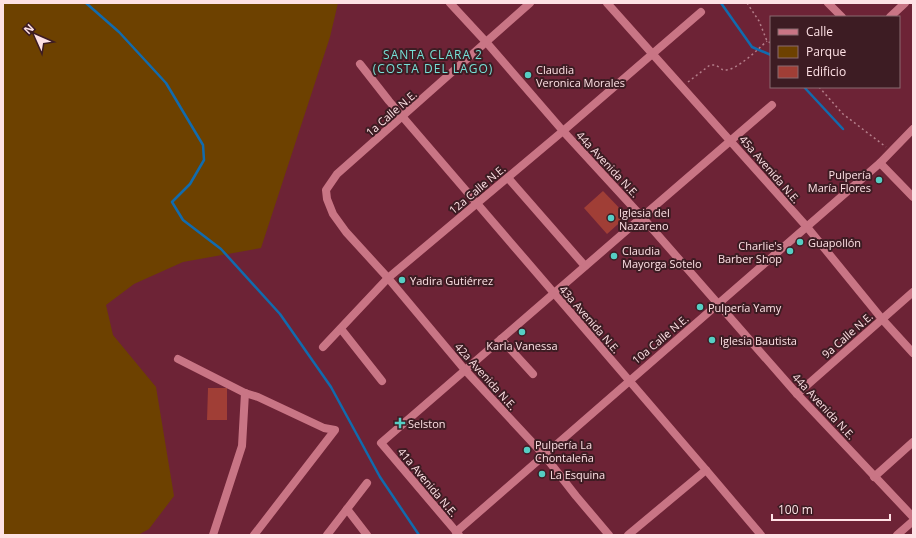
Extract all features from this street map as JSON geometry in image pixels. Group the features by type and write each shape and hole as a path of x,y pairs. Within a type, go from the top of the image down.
{"street":[{"name":"44a Avenida N.E.","path":"450,3 487,42 563,131 642,216 796,394 913,517"},
{"name":"1a Calle N.E.","path":"346,232 333,214 327,199 326,190 337,174 530,3"},
{"name":"45a Avenida N.E.","path":"607,3 807,227 882,319 913,353"},
{"path":"828,3 841,16"},
{"path":"891,16 905,3"},
{"name":"12a Calle N.E.","path":"323,347 388,278 508,178 702,12"},
{"name":"43a Avenida N.E.","path":"360,64 389,101 476,204 761,535"},
{"path":"465,370 772,105"},
{"name":"10a Calle N.E.","path":"457,533 629,380 880,163 913,129"},
{"path":"880,163 913,197"},
{"path":"508,178 585,266"},
{"name":"42a Avenida N.E.","path":"346,232 388,278 465,370 544,455 609,535"},
{"name":"9a Calle N.E.","path":"796,394 913,292"},
{"path":"340,329 382,381"},
{"path":"501,338 533,374"},
{"path":"178,359 245,393 258,397 324,428 335,430 254,535"},
{"name":"41a Avenida N.E.","path":"457,533 381,443 465,370"},
{"path":"213,535 242,446 245,393"},
{"path":"874,477 913,442"},
{"path":"628,535 706,470"},
{"path":"327,535 367,483"},
{"path":"347,509 367,535"},
{"path":"897,535 913,521"}],"path":[{"path":"747,3 759,21 767,41 770,42"},
{"path":"682,87 710,66 715,65 722,70 730,69 752,56 767,41"},
{"path":"820,88 843,114 891,151"}],"green space":[{"path":"3,3 338,3 330,37 261,248 183,262 134,284 106,305 113,335 156,387 174,496 149,529 138,535 3,535"}],"building":[{"path":"603,191 627,216 607,234 584,208"},
{"path":"208,388 227,388 227,420 207,420"}],"waterway":[{"path":"86,3 119,32 166,83 203,145 204,160 190,184 172,202 183,220 221,249 280,314 331,387 380,477 419,535"},
{"path":"721,3 752,47 770,55"},
{"path":"805,88 843,129"}],"place":[{"name":"Claudia Veronica Morales","path":"528,75"},
{"name":"Pulpería María Flores","path":"879,180"},
{"name":"Iglesia del Nazareno","path":"611,218"},
{"name":"Guapollón","path":"800,242"},
{"name":"Charlie's Barber Shop","path":"790,251"},
{"name":"Claudia Mayorga Sotelo","path":"614,256"},
{"name":"Yadira Gutiérrez","path":"402,280"},
{"name":"Pulpería Yamy","path":"700,307"},
{"name":"Karla Vanessa","path":"522,332"},
{"name":"Iglesia Bautista","path":"712,340"},
{"name":"Selston","path":"400,423"},
{"name":"Pulpería La Chontaleña","path":"527,450"},
{"name":"La Esquina","path":"542,474"}],"district":[{"name":"SANTA CLARA 2 (COSTA DEL LAGO)","path":"433,61"}]}
